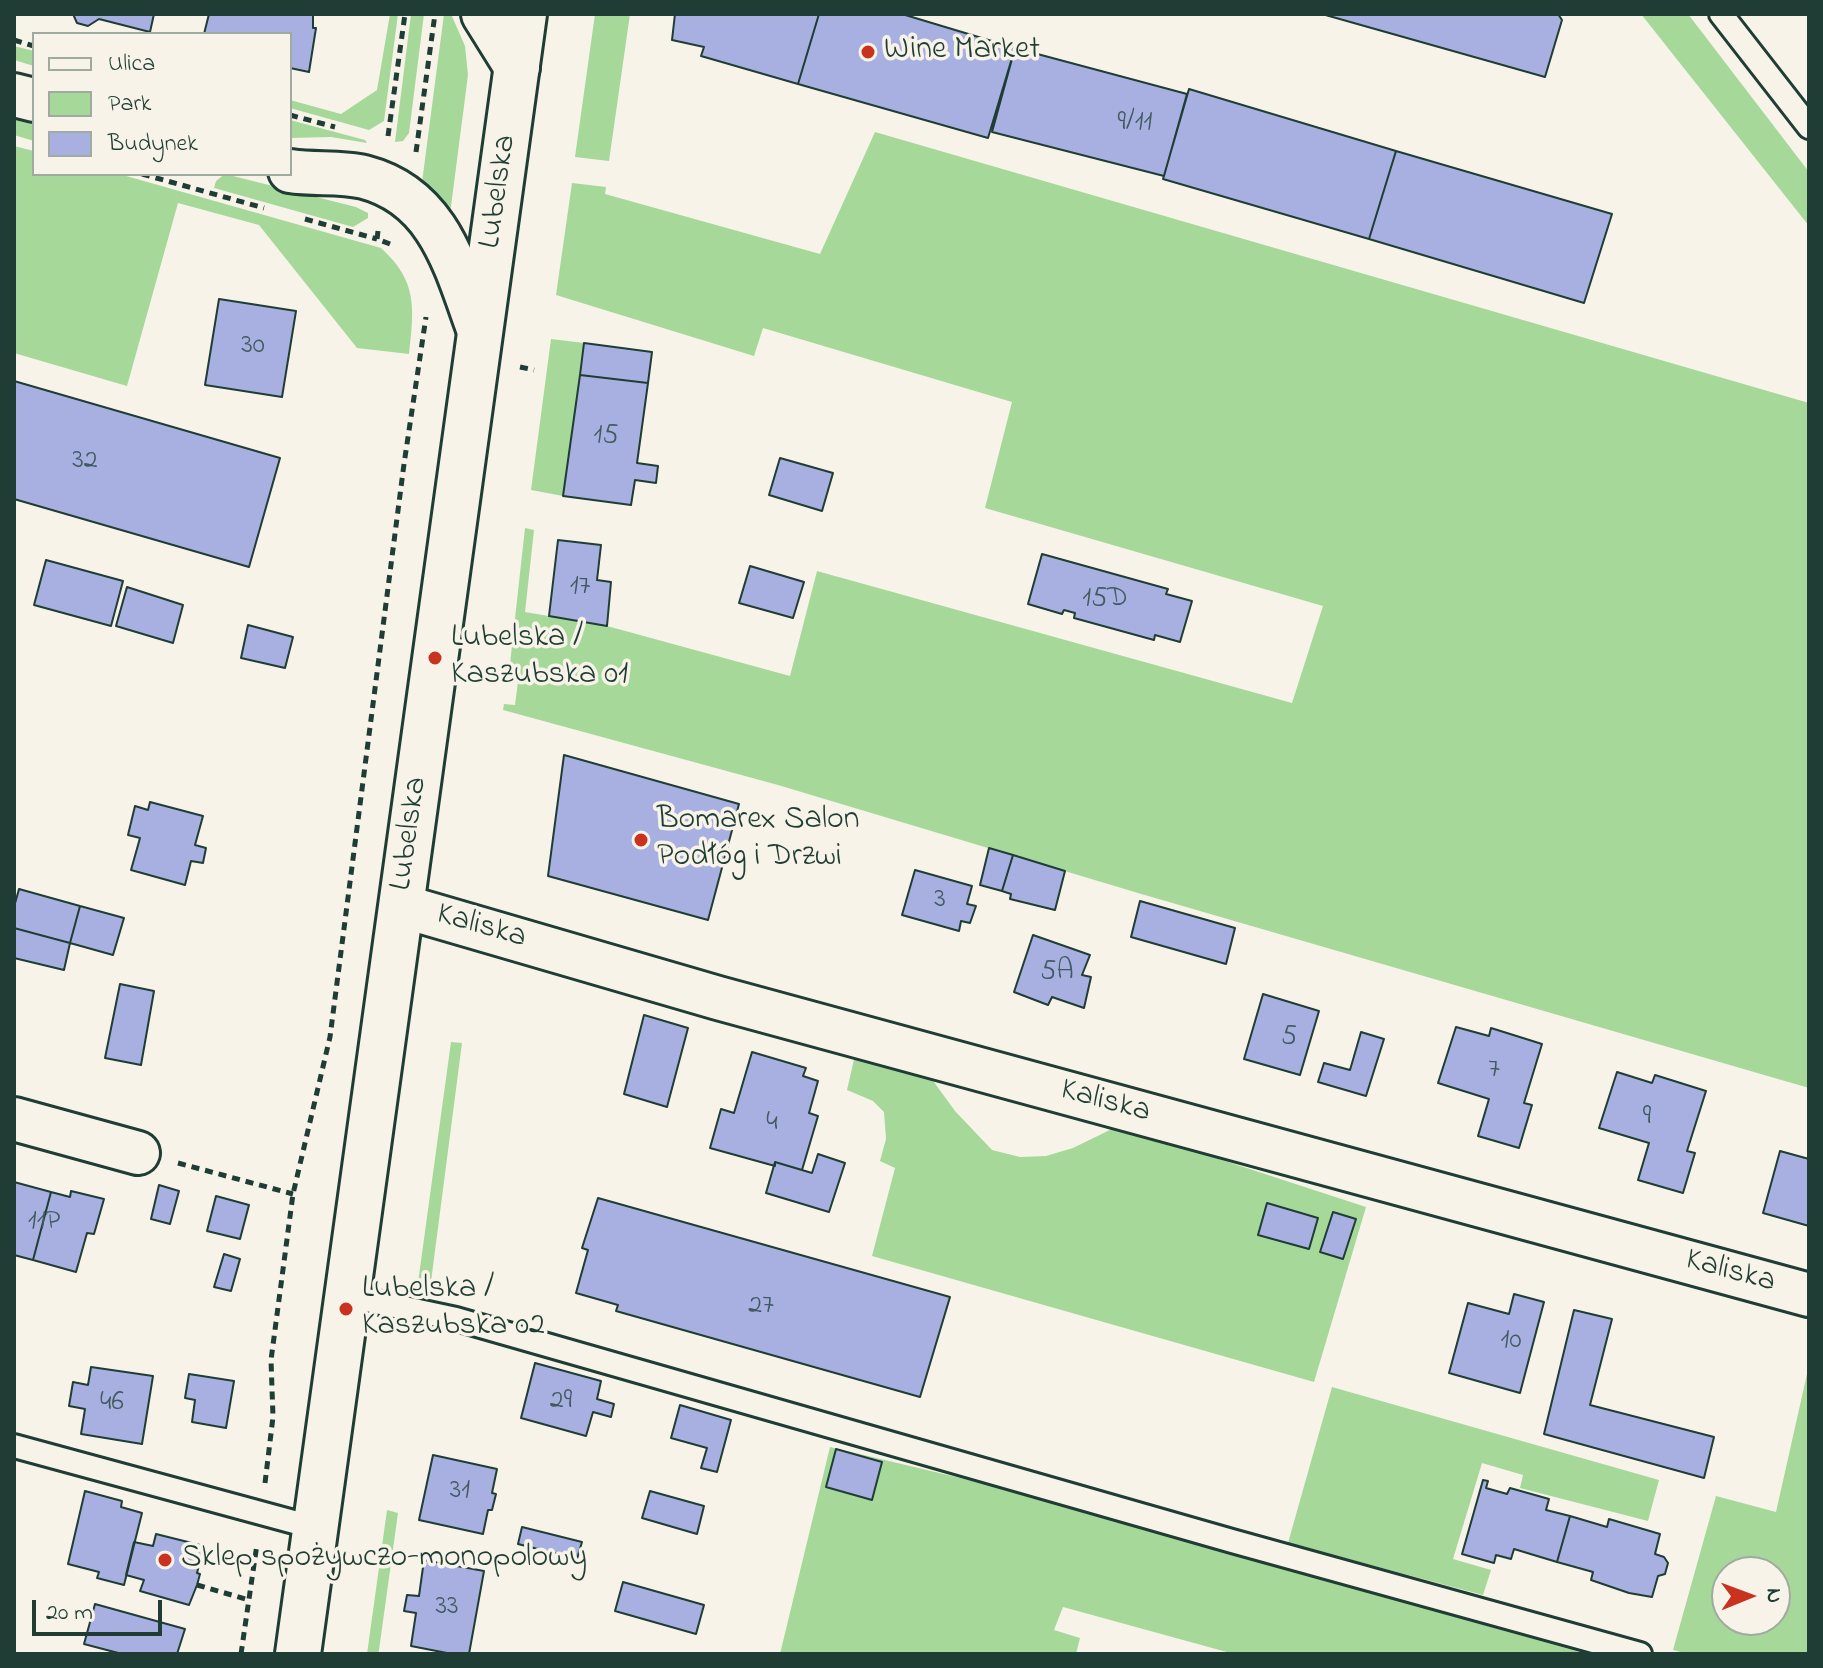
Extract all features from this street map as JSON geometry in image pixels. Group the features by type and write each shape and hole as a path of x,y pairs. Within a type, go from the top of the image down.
{"main road":[{"path":"484,14 517,67"},
{"name":"Lubelska","path":"298,1654 524,14"}],"street":[{"path":"292,171 362,176 377,181 409,201 436,226 443,238 480,334"},
{"name":"Kaliska","path":"402,906 733,1002 1809,1295"},
{"path":"14,1119 138,1153"}],"lane":[{"path":"1721,14 1809,127"},
{"path":"348,1296 456,1319 1640,1654"},
{"path":"14,1446 316,1528"}],"path":[{"path":"388,136 405,14"},
{"path":"409,201 435,14"},
{"path":"149,176 274,210"},
{"path":"303,219 377,239"},
{"path":"241,1654 273,1417 271,1360 293,1194 330,1037 420,353"},
{"path":"138,1153 293,1194"},
{"path":"197,1585 249,1600"}],"green space":[{"path":"390,14 398,14 384,121 369,130 292,109 292,101 341,114 377,90"},
{"path":"411,14 424,14 409,133 403,141 395,142"},
{"path":"444,14 451,14 465,46 468,75 450,214 421,190"},
{"path":"595,14 630,14 609,161 575,157"},
{"path":"1641,14 1688,14 1809,172 1809,226"},
{"path":"14,46 32,50 32,65 14,60"},
{"path":"14,114 32,119 32,140 14,135"},
{"path":"292,121 367,143 331,137 292,138"},
{"path":"875,132 1809,403 1809,1088 778,785 503,710 504,704 515,705 520,666 510,664 525,528 534,530 525,612 607,626 790,676 817,571 1292,703 1323,606 985,508 1012,402 763,328 754,356 556,295 572,183 606,187 605,194 820,254"},
{"path":"14,146 32,150 32,176 126,176 381,248 402,272 411,296 409,354 357,348 259,225 178,203 127,386 14,353"},
{"path":"222,176 233,176 356,207 368,213 368,218 353,227 214,188"},
{"path":"551,339 584,343 563,496 531,490"},
{"path":"451,1042 462,1043 429,1297 417,1290"},
{"path":"855,1055 931,1078 955,1111 992,1150 1020,1157 1046,1156 1073,1148 1118,1126 1366,1207 1314,1382 872,1256 895,1168 880,1161 886,1139 884,1112 873,1101 847,1090"},
{"path":"1809,1365 1809,1654 1688,1654 1673,1650 1716,1496 1776,1512"},
{"path":"1332,1387 1659,1480 1648,1521 1520,1488 1523,1475 1482,1463 1453,1559 1491,1570 1483,1595 1288,1543"},
{"path":"830,1447 973,1481 1587,1654 1234,1654 1063,1607 1054,1630 1080,1638 1076,1654 780,1654"},
{"path":"387,1510 398,1513 379,1650 378,1654 367,1654"}],"building":[{"path":"73,14 154,14 150,32 99,19 88,26 77,23"},
{"path":"209,14 313,14 313,28 316,28 309,72 292,68 292,32 204,32"},
{"path":"675,14 819,14 798,84 701,56 704,47 672,40"},
{"path":"819,14 902,14 1015,48 988,138 798,84"},
{"path":"1322,14 1558,14 1562,20 1545,77"},
{"path":"1015,48 1187,94 1164,176 992,132"},
{"path":"1189,89 1396,151 1369,239 1163,179"},
{"path":"1396,151 1612,214 1584,303 1369,239"},
{"path":"219,299 296,311 282,397 205,385"},
{"path":"584,343 652,352 648,383 580,375"},
{"path":"580,375 648,383 637,463 658,466 656,483 635,480 631,505 563,496"},
{"path":"14,381 280,458 249,567 14,499"},
{"path":"780,458 833,473 822,511 769,495"},
{"path":"558,540 601,545 597,580 611,582 607,626 549,616"},
{"path":"1042,554 1168,589 1166,594 1192,601 1180,642 1155,635 1154,640 1074,618 1075,613 1064,610 1062,614 1028,604"},
{"path":"46,560 123,581 111,626 34,605"},
{"path":"750,566 804,582 793,618 739,603"},
{"path":"127,587 183,605 173,643 116,626"},
{"path":"248,625 293,637 285,668 241,658"},
{"name":"Bomarex Salon Podłóg i Drzwi","path":"564,755 739,804 708,920 548,876"},
{"path":"150,802 203,816 195,845 206,848 203,863 191,861 185,885 131,870 140,838 128,835 135,806 148,810"},
{"path":"989,848 1013,855 1002,891 980,885"},
{"path":"1013,855 1065,871 1055,910 1010,899 1011,894 1002,891"},
{"path":"915,870 972,886 967,904 976,906 970,923 961,921 959,931 902,915"},
{"path":"19,889 80,906 70,943 14,928 14,907"},
{"path":"1140,901 1235,928 1226,964 1131,937"},
{"path":"80,906 124,918 113,955 70,943"},
{"path":"14,928 70,943 64,970 14,958"},
{"path":"1033,935 1090,955 1082,975 1091,977 1084,1008 1052,997 1048,1005 1014,992"},
{"path":"120,984 154,991 141,1065 105,1058"},
{"path":"1263,994 1319,1011 1300,1075 1244,1059"},
{"path":"644,1015 688,1028 667,1107 624,1094"},
{"path":"1456,1027 1489,1036 1491,1028 1542,1044 1524,1103 1532,1105 1519,1148 1478,1136 1489,1099 1438,1083"},
{"path":"1361,1032 1384,1039 1366,1096 1318,1082 1324,1063 1350,1070"},
{"path":"752,1052 806,1068 803,1076 818,1081 809,1113 818,1116 802,1170 710,1148 721,1109 734,1113"},
{"path":"1617,1072 1652,1083 1655,1075 1706,1091 1687,1151 1695,1153 1683,1193 1638,1180 1649,1143 1599,1128"},
{"path":"1780,1151 1809,1159 1809,1226 1763,1213"},
{"path":"818,1154 845,1163 829,1212 766,1193 775,1162 812,1173"},
{"path":"14,1182 51,1192 33,1260 14,1255"},
{"path":"159,1185 179,1191 170,1224 151,1219"},
{"path":"71,1191 104,1199 94,1234 87,1233 76,1272 33,1260 51,1192 70,1197"},
{"path":"216,1196 249,1205 240,1239 207,1231"},
{"path":"598,1198 950,1297 920,1397 616,1311 618,1305 576,1293 588,1250 582,1248"},
{"path":"1267,1203 1318,1218 1309,1249 1258,1235"},
{"path":"1333,1212 1356,1219 1343,1259 1320,1252"},
{"path":"224,1254 240,1259 231,1291 214,1287"},
{"path":"1514,1294 1544,1302 1520,1393 1449,1373 1468,1303 1509,1314"},
{"path":"1574,1310 1612,1319 1590,1405 1714,1437 1704,1478 1544,1434"},
{"path":"535,1363 601,1381 597,1399 614,1404 611,1417 593,1412 586,1436 521,1418"},
{"path":"91,1367 153,1376 142,1444 81,1434 85,1409 69,1406 73,1382 88,1385"},
{"path":"189,1374 234,1381 226,1428 192,1422 195,1400 185,1398"},
{"path":"680,1405 731,1420 717,1472 701,1468 707,1448 671,1438"},
{"path":"836,1449 882,1462 872,1500 826,1487"},
{"path":"433,1455 497,1469 492,1493 496,1494 492,1510 488,1510 483,1534 419,1520"},
{"path":"1483,1480 1488,1481 1486,1488 1507,1494 1510,1488 1549,1499 1546,1510 1570,1516 1557,1562 1514,1549 1511,1559 1496,1555 1494,1563 1462,1554"},
{"path":"85,1491 122,1501 121,1507 142,1513 124,1585 97,1578 99,1572 68,1564"},
{"path":"650,1491 704,1506 697,1534 642,1518"},
{"path":"1570,1516 1607,1527 1609,1519 1660,1534 1655,1554 1664,1557 1668,1563 1665,1574 1658,1576 1652,1597 1591,1580 1593,1572 1557,1562"},
{"path":"522,1527 582,1542 577,1559 518,1544"},
{"name":"Sklep spożywczo-monopolowy","path":"156,1534 204,1546 197,1573 200,1574 189,1605 140,1591 144,1580 126,1575 134,1542 153,1546"},
{"path":"424,1560 484,1571 469,1654 411,1646 416,1613 404,1611 407,1595 419,1596"},
{"path":"623,1582 704,1605 696,1634 615,1611"},
{"path":"95,1604 185,1629 177,1654 122,1654 84,1644"}],"place":[{"name":"Wine Market","path":"868,52"},
{"name":"Lubelska / Kaszubska 01","path":"435,658"},
{"name":"Bomarex Salon Podłóg i Drzwi","path":"641,840"},
{"name":"Lubelska / Kaszubska 02","path":"346,1309"},
{"name":"Sklep spożywczo-monopolowy","path":"165,1560"}]}
